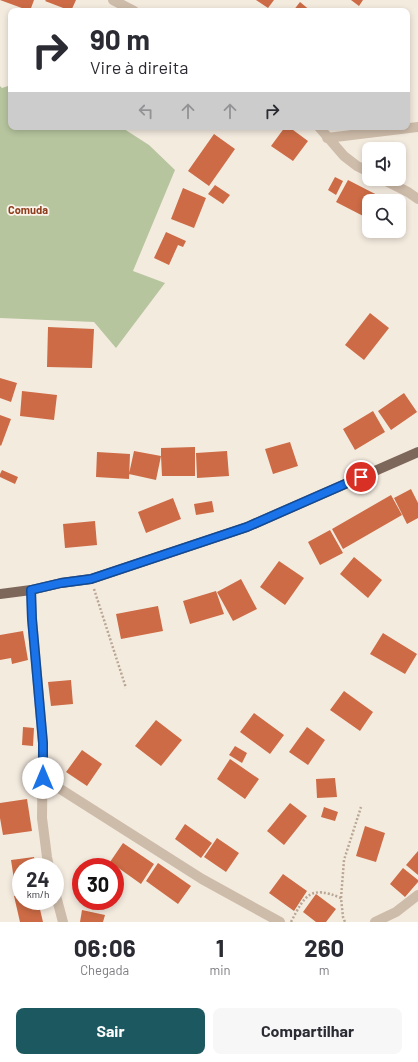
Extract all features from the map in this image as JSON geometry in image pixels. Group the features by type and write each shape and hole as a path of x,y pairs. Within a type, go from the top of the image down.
{"main road":[{"path":"0,594 91,579 247,527 418,452"}],"street":[{"path":"113,0 128,8"},
{"path":"321,130 344,156 362,168"},
{"path":"327,138 400,130"},
{"path":"395,186 418,198"},
{"path":"31,590 32,619 43,743 42,818 47,858"},
{"path":"43,778 202,879 280,922"},
{"path":"375,922 396,912 418,895"},
{"path":"60,910 63,922"}],"path":[{"path":"91,579 126,688"},
{"path":"345,922 341,898 344,860 361,807"},
{"path":"291,922 306,898 312,894 319,892 330,893 341,898"}],"green space":[{"path":"0,86 2,88 8,86 8,130 126,130 149,145 175,170 133,271 165,283 116,348 94,322 0,318"}],"building":[{"path":"0,0 34,0 31,8 22,8"},
{"path":"76,0 72,8 63,8 45,1"},
{"path":"256,0 274,0 268,8"},
{"path":"351,0 363,0 359,6"},
{"path":"300,2 307,8 295,8"},
{"path":"283,130 293,130 308,141 293,161 271,146"},
{"path":"214,134 235,149 209,186 188,171"},
{"path":"335,177 343,181 336,195 328,190"},
{"path":"348,180 375,194 362,194 362,215 336,202"},
{"path":"215,185 230,195 223,204 208,194"},
{"path":"183,188 206,198 194,228 171,219"},
{"path":"166,232 186,241 183,247 178,245 169,265 154,258"},
{"path":"370,313 389,328 364,360 345,345"},
{"path":"48,327 94,329 92,368 47,367"},
{"path":"0,378 17,383 11,402 0,398"},
{"path":"22,391 57,395 54,420 20,416"},
{"path":"404,393 417,412 391,430 378,411"},
{"path":"373,411 385,432 355,450 343,429"},
{"path":"0,415 11,419 1,446 0,445"},
{"path":"290,442 298,466 273,474 265,449"},
{"path":"195,447 195,476 162,476 161,448"},
{"path":"134,451 161,456 156,480 129,474"},
{"path":"227,451 229,476 197,478 196,453"},
{"path":"97,452 130,454 129,479 96,477"},
{"path":"2,470 18,477 15,484 0,477"},
{"path":"411,489 418,503 418,518 407,524 394,498"},
{"path":"391,495 402,515 343,549 332,529"},
{"path":"173,498 181,519 146,533 138,512"},
{"path":"212,501 214,512 196,515 194,504"},
{"path":"95,521 97,545 65,548 63,524"},
{"path":"330,530 343,553 320,565 308,542"},
{"path":"354,557 382,580 368,598 340,574"},
{"path":"279,561 304,578 285,605 260,587"},
{"path":"241,579 257,609 233,621 217,592"},
{"path":"216,591 224,614 190,624 183,601"},
{"path":"158,606 163,631 121,639 116,614"},
{"path":"23,631 28,660 12,664 11,658 0,660 0,635"},
{"path":"383,633 417,654 405,674 370,654"},
{"path":"71,680 73,704 51,706 48,682"},
{"path":"344,691 373,712 360,731 330,710"},
{"path":"254,713 284,735 270,754 240,732"},
{"path":"156,720 182,740 161,766 135,746"},
{"path":"23,727 34,728 33,746 22,745"},
{"path":"307,727 325,740 308,765 289,752"},
{"path":"235,746 247,753 242,763 229,755"},
{"path":"82,750 102,764 87,786 66,772"},
{"path":"230,759 259,779 245,799 217,779"},
{"path":"335,778 337,797 317,798 316,779"},
{"path":"27,799 32,831 3,835 0,818 0,803"},
{"path":"290,803 307,816 284,845 267,831"},
{"path":"324,807 338,812 335,821 321,817"},
{"path":"185,824 212,843 201,858 175,839"},
{"path":"365,826 385,833 376,862 356,856"},
{"path":"217,838 239,853 226,872 204,857"},
{"path":"123,843 154,864 141,884 124,872 124,858 113,858"},
{"path":"418,851 418,875 406,865"},
{"path":"158,863 191,886 178,904 146,881"},
{"path":"403,868 418,880 418,882 405,897 390,884"},
{"path":"283,874 307,891 294,911 269,893"},
{"path":"316,894 336,909 326,922 316,922 303,912"},
{"path":"17,910 40,910 43,922 20,922"},
{"path":"82,910 105,915 103,922 80,922"}],"district":[{"name":"Comuda","path":"28,209"}],"route":[{"path":"43,778 43,743 32,619 31,590 61,583 91,579 247,527 361,477"}]}
